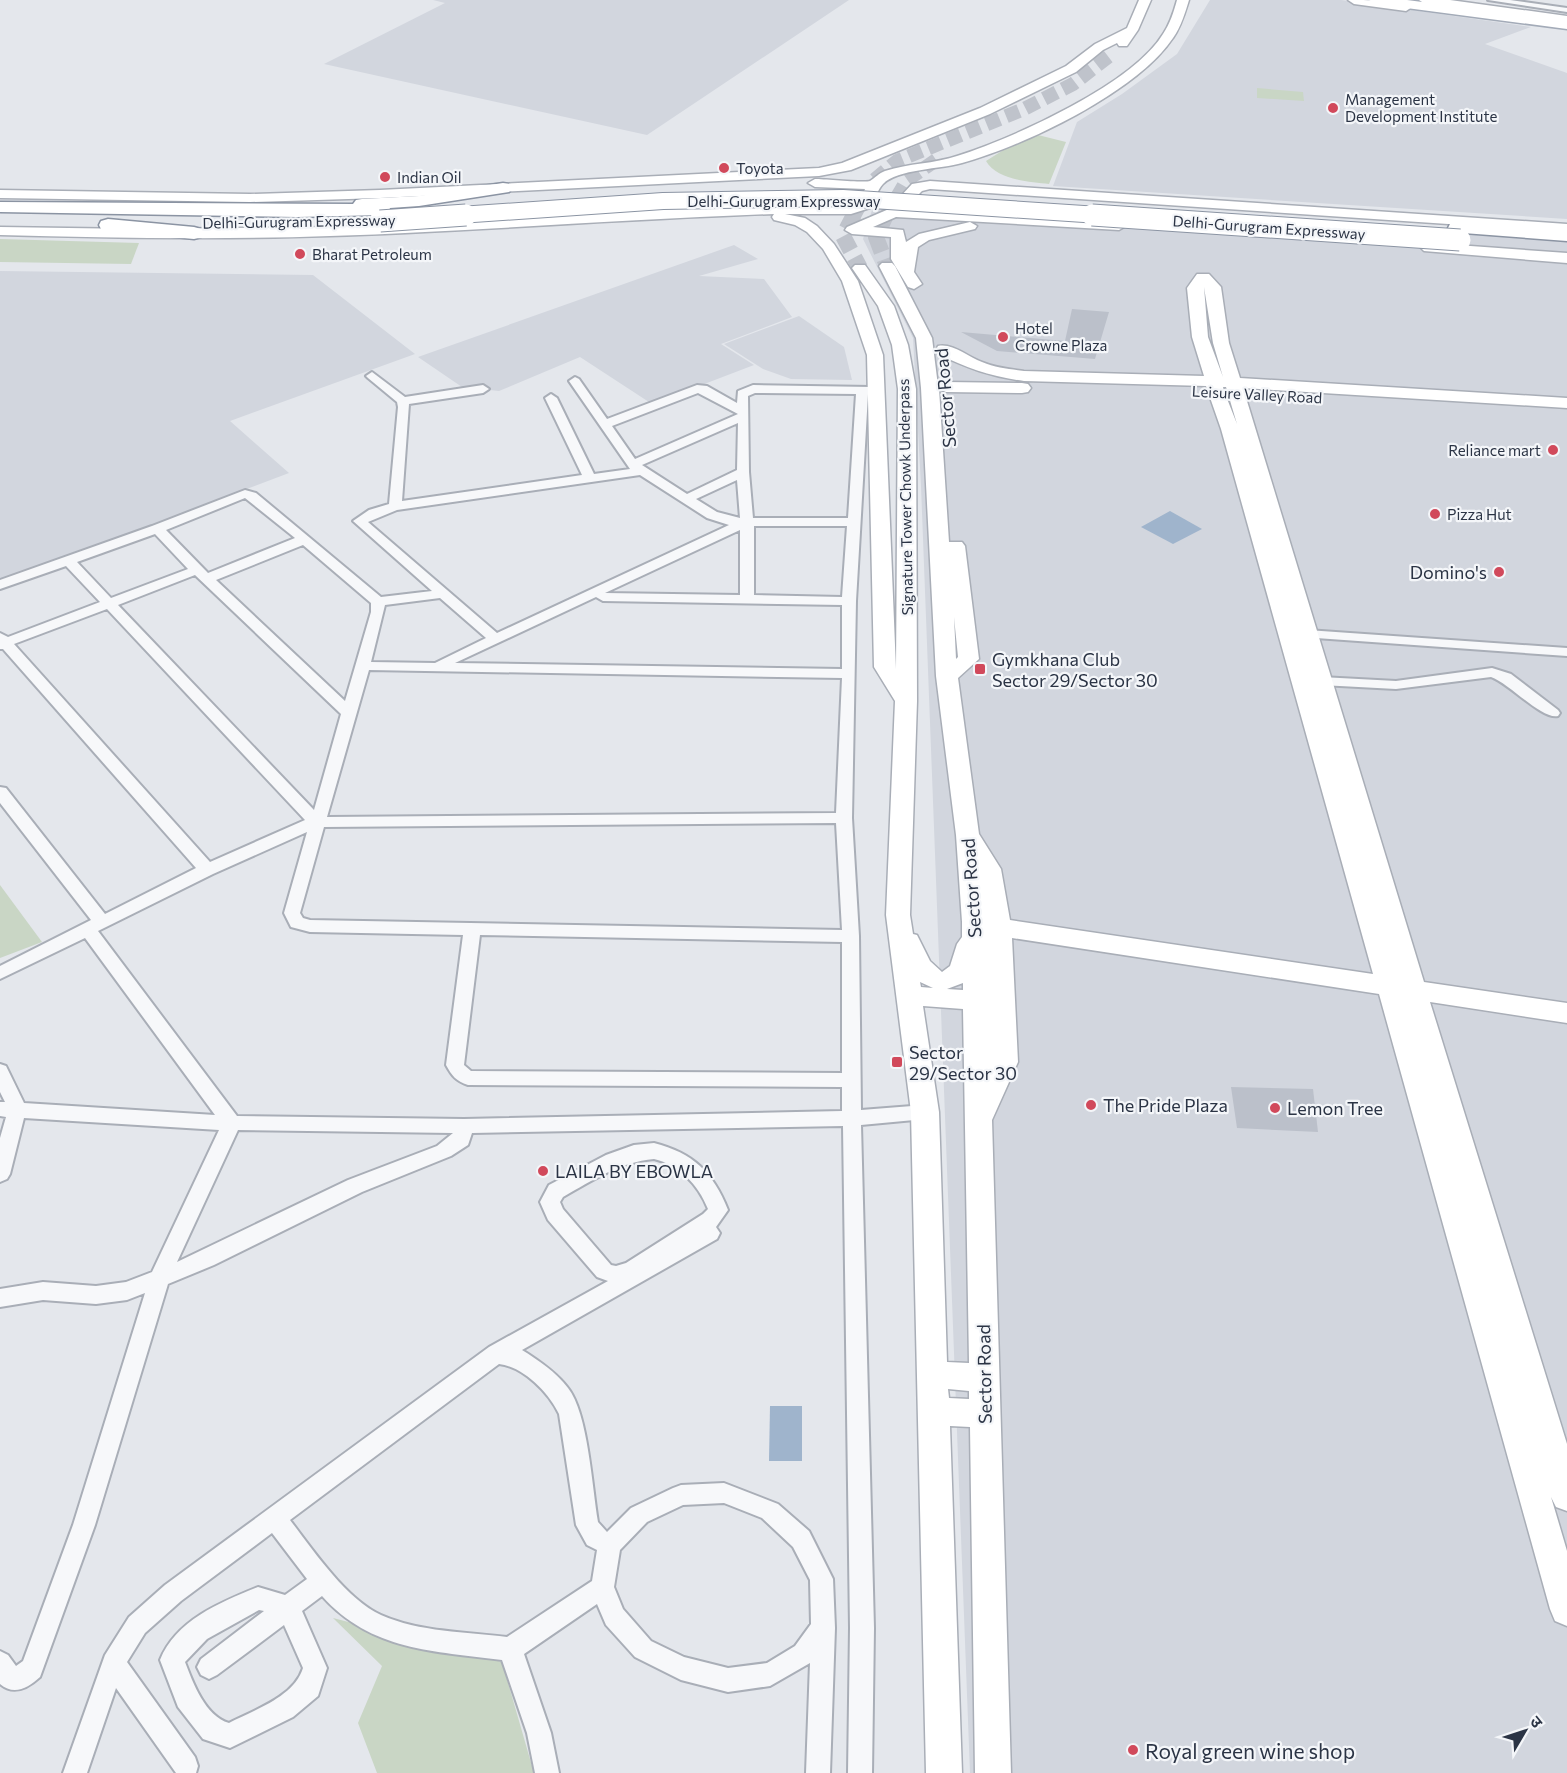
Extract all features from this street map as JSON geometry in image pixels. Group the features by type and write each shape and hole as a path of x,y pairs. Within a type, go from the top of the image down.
{"highway":[{"path":"221,209 259,204 419,201 503,188"},
{"path":"171,198 104,216 116,228 194,233"},
{"name":"Delhi-Gurugram Expressway","path":"0,207 104,216 381,215 663,201 843,198 1464,236 1567,235"},
{"name":"Delhi-Gurugram Expressway","path":"0,221 221,209 381,215"},
{"path":"1535,226 1567,229"},
{"path":"1442,249 1464,236"},
{"name":"Delhi-Gurugram Expressway","path":"1464,236 1506,243 1567,247"}],"main road":[{"path":"1113,53 1122,45 1132,30 1145,0"},
{"path":"1353,0 1549,26 1567,23"},
{"path":"1376,0 1567,23"},
{"path":"1398,0 1527,19"},
{"path":"1425,0 1567,23"},
{"path":"0,231 136,234 330,231 648,213 859,209 865,205 875,182 888,174 948,164 983,164 1094,98 1149,57 1169,37 1182,2"},
{"path":"1150,38 1173,24"},
{"path":"0,194 171,198 380,194 819,172 846,167 946,128 1071,69 1099,47 1132,30"},
{"path":"929,167 897,165 889,161 889,158 936,137 946,128"},
{"path":"983,164 1022,192"},
{"path":"671,180 874,185"},
{"path":"837,258 852,230 894,212 917,186 925,185 1535,226"},
{"path":"754,210 800,221 823,239 837,258 849,281 875,355 869,391 884,667 906,701 898,915 925,1112 944,1773"},
{"path":"894,212 1068,222 1567,258"},
{"path":"907,271 911,245 924,237 967,226 1068,222"},
{"name":"Sector Road","path":"852,230 898,233 899,259 925,305 944,350 956,560 969,659 947,676 968,835 971,904 987,924 976,1000 993,1773"},
{"path":"1506,243 1530,255"},
{"name":"Signature Tower Chowk Underpass","path":"887,266 924,338 930,388 947,676"},
{"name":"Signature Tower Chowk Underpass","path":"860,268 885,306 900,345 906,389 906,701"},
{"path":"1567,1496 1400,988 1289,632 1230,429 1225,382 1221,343 1214,288 1203,277 1196,288 1200,337 1205,356 1225,382 1321,681 1400,988 1567,1609"},
{"name":"Leisure Valley Road","path":"944,350 976,366 998,373 1024,376 1157,378 1567,403"},
{"path":"1157,378 1193,365 1205,356"},
{"name":"Leisure Valley Road","path":"946,387 1225,382 1567,414"},
{"path":"898,915 923,971 930,977 940,980 949,980 961,971 987,924"},
{"path":"987,924 1567,1013"},
{"path":"978,1122 1005,1062 987,924"},
{"path":"909,996 976,1000"},
{"path":"933,1374 983,1378"},
{"path":"934,1412 985,1413"}],"street":[{"path":"1492,0 1567,10"},
{"path":"372,376 402,401 405,413 395,506"},
{"path":"575,381 637,468 720,520 853,522"},
{"path":"402,401 483,389"},
{"path":"605,424 697,389 703,389 744,414"},
{"path":"747,599 747,522 743,472 742,394 753,389 869,391 853,522 844,818 851,936 851,1080 861,1628 860,1773"},
{"path":"551,398 590,478"},
{"path":"496,639 360,521 395,506 590,478 637,468 744,414"},
{"path":"686,499 743,472"},
{"path":"0,585 157,529 244,494 251,496 369,592 378,602 378,612 291,913 297,923 310,926 851,936"},
{"path":"435,667 747,522"},
{"path":"157,529 202,575 349,713"},
{"path":"207,870 2,642 108,604 303,540"},
{"path":"69,561 316,822"},
{"path":"378,602 444,593"},
{"path":"603,597 849,601"},
{"path":"1307,634 1567,652"},
{"path":"361,666 849,674"},
{"path":"1321,681 1396,685 1492,672 1506,677 1553,713"},
{"path":"0,792 232,1123"},
{"path":"0,973 207,870 316,822 844,818"},
{"path":"472,929 455,1065 459,1072 468,1078 851,1080"},
{"path":"0,1071 8,1109 0,1174"},
{"path":"8,1109 232,1123 464,1126 852,1118 925,1112"},
{"path":"654,1151 655,1122"},
{"path":"0,1663 10,1678 21,1677 32,1669 84,1525 159,1279 232,1123"},
{"path":"0,1298 43,1291 96,1295 127,1291 207,1259 355,1186 444,1151 461,1140 464,1126"},
{"path":"654,1151 675,1157 690,1168 714,1200 718,1210 710,1220 633,1269 616,1275 604,1271 555,1214 550,1202 556,1191 613,1160 634,1153 654,1151"},
{"path":"75,1773 113,1663 137,1625 173,1593 496,1354 710,1233"},
{"path":"496,1354 513,1356 534,1369 561,1395 570,1414 587,1525 595,1537 609,1545"},
{"path":"818,1773 823,1628 820,1578 801,1539 770,1511 724,1493 681,1495 639,1515 609,1545 602,1587 614,1617 643,1649 681,1668 728,1680 770,1674 803,1654 823,1628"},
{"path":"274,1517 325,1580 360,1616 399,1633 510,1649 602,1587"},
{"path":"209,1667 325,1580"},
{"path":"258,1598 288,1607 315,1668 309,1687 284,1708 230,1736 212,1730 187,1698 172,1660 179,1647 214,1618 258,1598"},
{"path":"510,1649 539,1733 547,1773"},
{"path":"113,1663 186,1766"}],"shaded area":[{"path":"433,0 849,0 647,135 324,64 445,3"},
{"name":"Management Development Institute","path":"1210,0 1341,0 1531,27 1485,44 1567,73 1567,219 1053,186 1077,122 1122,94 1177,54"},
{"path":"877,194 1567,239 1567,1773 970,1773 921,486 913,338 863,239"},
{"path":"734,245 758,259 699,276 764,279 792,317 721,344 754,365 652,404 580,357 499,391 462,387 418,357"},
{"path":"0,271 313,275 415,354 230,421 289,473 0,582"},
{"path":"799,316 844,347 852,380 791,379 763,369 724,344"}],"green space":[{"path":"1257,88 1303,92 1304,101 1257,98"},
{"path":"1038,135 1066,142 1049,184 1005,176 986,161 1005,149"},
{"path":"0,239 139,243 131,264 0,262"},
{"path":"0,885 42,942 0,958"},
{"path":"333,1618 502,1662 534,1773 377,1773 358,1723 382,1666"}],"water":[{"path":"1170,511 1202,529 1173,544 1141,527"},
{"path":"770,1406 802,1406 802,1461 769,1461"}],"building":[{"name":"Hotel Crowne Plaza","path":"1072,309 1109,312 1095,359 997,351 961,332 1065,341"},
{"name":"Lemon Tree","path":"1231,1087 1313,1089 1318,1132 1237,1128"}],"tunnel":[{"path":"854,216 872,182 897,161 1024,109 1073,84 1113,53"},
{"path":"886,216 907,180 942,156"},
{"path":"854,215 843,236 860,268"},
{"path":"886,215 876,237 887,266"}],"place":[{"name":"Management Development Institute","path":"1333,108"},
{"name":"Toyota","path":"724,168"},
{"name":"Indian Oil","path":"385,177"},
{"name":"Bharat Petroleum","path":"300,254"},
{"name":"Hotel Crowne Plaza","path":"1003,337"},
{"name":"Reliance mart","path":"1553,450"},
{"name":"Pizza Hut","path":"1435,514"},
{"name":"Domino's","path":"1499,572"},
{"name":"Gymkhana Club Sector 29/Sector 30","path":"980,669"},
{"name":"Sector 29/Sector 30","path":"897,1062"},
{"name":"The Pride Plaza","path":"1091,1105"},
{"name":"Lemon Tree","path":"1275,1108"},
{"name":"LAILA BY EBOWLA","path":"543,1171"},
{"name":"Royal green wine shop","path":"1133,1750"}]}
